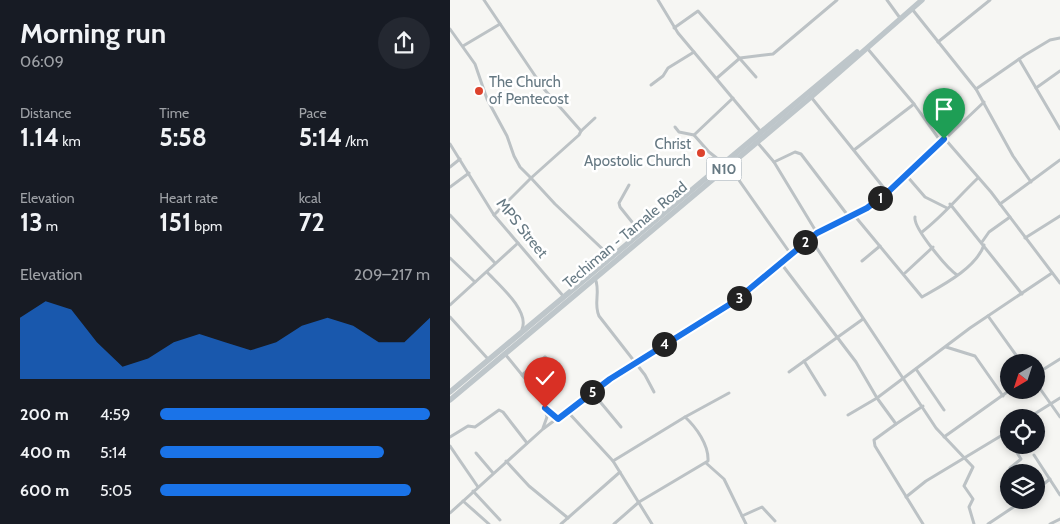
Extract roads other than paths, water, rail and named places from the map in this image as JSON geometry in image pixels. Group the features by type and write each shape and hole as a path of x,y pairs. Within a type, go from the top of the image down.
{"highway":[{"name":"Techiman - Tamale Road","path":"450,392 488,360 504,352 517,336 640,232 756,142 922,0"},
{"name":"Techiman - Tamale Road","path":"450,400 504,352 594,278 761,132 877,34 885,31"}],"street":[{"path":"484,0 544,89 581,131"},
{"path":"658,0 674,28 761,132"},
{"path":"717,78 740,58 773,54 837,0"},
{"path":"887,0 900,18"},
{"path":"938,42 990,0"},
{"path":"912,8 976,89 1013,156 1031,182"},
{"path":"674,28 698,11 756,77"},
{"path":"463,46 500,24"},
{"path":"450,29 474,64 487,99 507,136 520,167 555,204 611,257"},
{"path":"976,89 1050,40 1060,38"},
{"path":"867,48 943,140 1000,204 1060,283"},
{"path":"651,85 663,76 668,68 694,52"},
{"path":"1019,59 1059,124 1060,129"},
{"path":"1036,88 1060,71"},
{"path":"811,96 888,192"},
{"path":"694,135 734,98"},
{"path":"450,514 543,429 592,392 634,363 735,301 790,253 817,233 854,215 888,192 984,102"},
{"path":"854,150 914,104"},
{"path":"494,216 531,178 579,136 581,131 595,118"},
{"path":"675,127 679,132 694,135 709,152 726,164 790,253"},
{"path":"756,142 774,162 817,233"},
{"name":"MPS Street","path":"450,144 469,172 494,216 564,297"},
{"path":"774,162 795,152 801,154 850,216"},
{"path":"450,167 460,159"},
{"path":"1000,204 1060,160"},
{"path":"450,187 469,172"},
{"path":"906,175 925,197 947,208"},
{"path":"922,232 944,214 950,204 978,178"},
{"path":"629,185 620,203 620,207 640,232"},
{"path":"950,204 1022,294"},
{"path":"450,215 495,263"},
{"path":"854,215 905,273 922,296 957,275 981,254 983,243 989,232 1010,217"},
{"path":"1025,238 1060,216"},
{"path":"915,217 914,222 943,263 957,275"},
{"path":"810,238 944,438 973,467 964,486 973,499 970,507 974,524"},
{"path":"450,305 518,244"},
{"path":"862,261 880,246"},
{"path":"905,273 933,247"},
{"path":"451,261 475,282"},
{"path":"780,262 856,362 877,398 896,424"},
{"path":"486,272 506,290 523,319 523,328 517,336"},
{"path":"848,415 877,398 988,316 1052,273"},
{"path":"594,278 598,287 594,306 602,320 645,375 654,392"},
{"path":"988,316 1016,354"},
{"path":"450,317 488,360"},
{"path":"788,372 863,319"},
{"path":"946,347 975,356 1000,392"},
{"path":"504,352 545,408 558,419"},
{"path":"522,375 545,357 555,365 559,364"},
{"path":"1045,368 1060,359"},
{"path":"804,361 825,395"},
{"path":"916,369 944,410"},
{"path":"592,392 620,426"},
{"path":"613,462 685,417 729,393"},
{"path":"1045,396 1060,417"},
{"path":"944,438 1000,398"},
{"path":"1043,409 1060,398"},
{"path":"923,406 874,440 875,446 923,524"},
{"path":"543,429 546,417 545,408"},
{"path":"450,437 468,426 474,427 499,410 503,412 527,443"},
{"path":"568,411 613,462 652,524"},
{"path":"614,524 639,502 706,463 708,454 696,428 685,417"},
{"path":"906,497 926,481 1000,436"},
{"path":"450,446 478,487"},
{"path":"476,453 493,473"},
{"path":"1015,464 1021,459 1018,454"},
{"path":"1034,455 1060,495"},
{"path":"506,461 529,486 568,518"},
{"path":"706,463 724,479 746,524"},
{"path":"562,524 620,472"},
{"path":"1045,483 1050,479"},
{"path":"473,491 500,520"},
{"path":"463,501 489,524"},
{"path":"742,516 762,507 775,521"},
{"path":"988,524 1010,509"},
{"path":"1050,524 1060,519"}],"place":[{"name":"The Church of Pentecost","path":"479,91"},
{"name":"Christ Apostolic Church","path":"701,153"}]}
